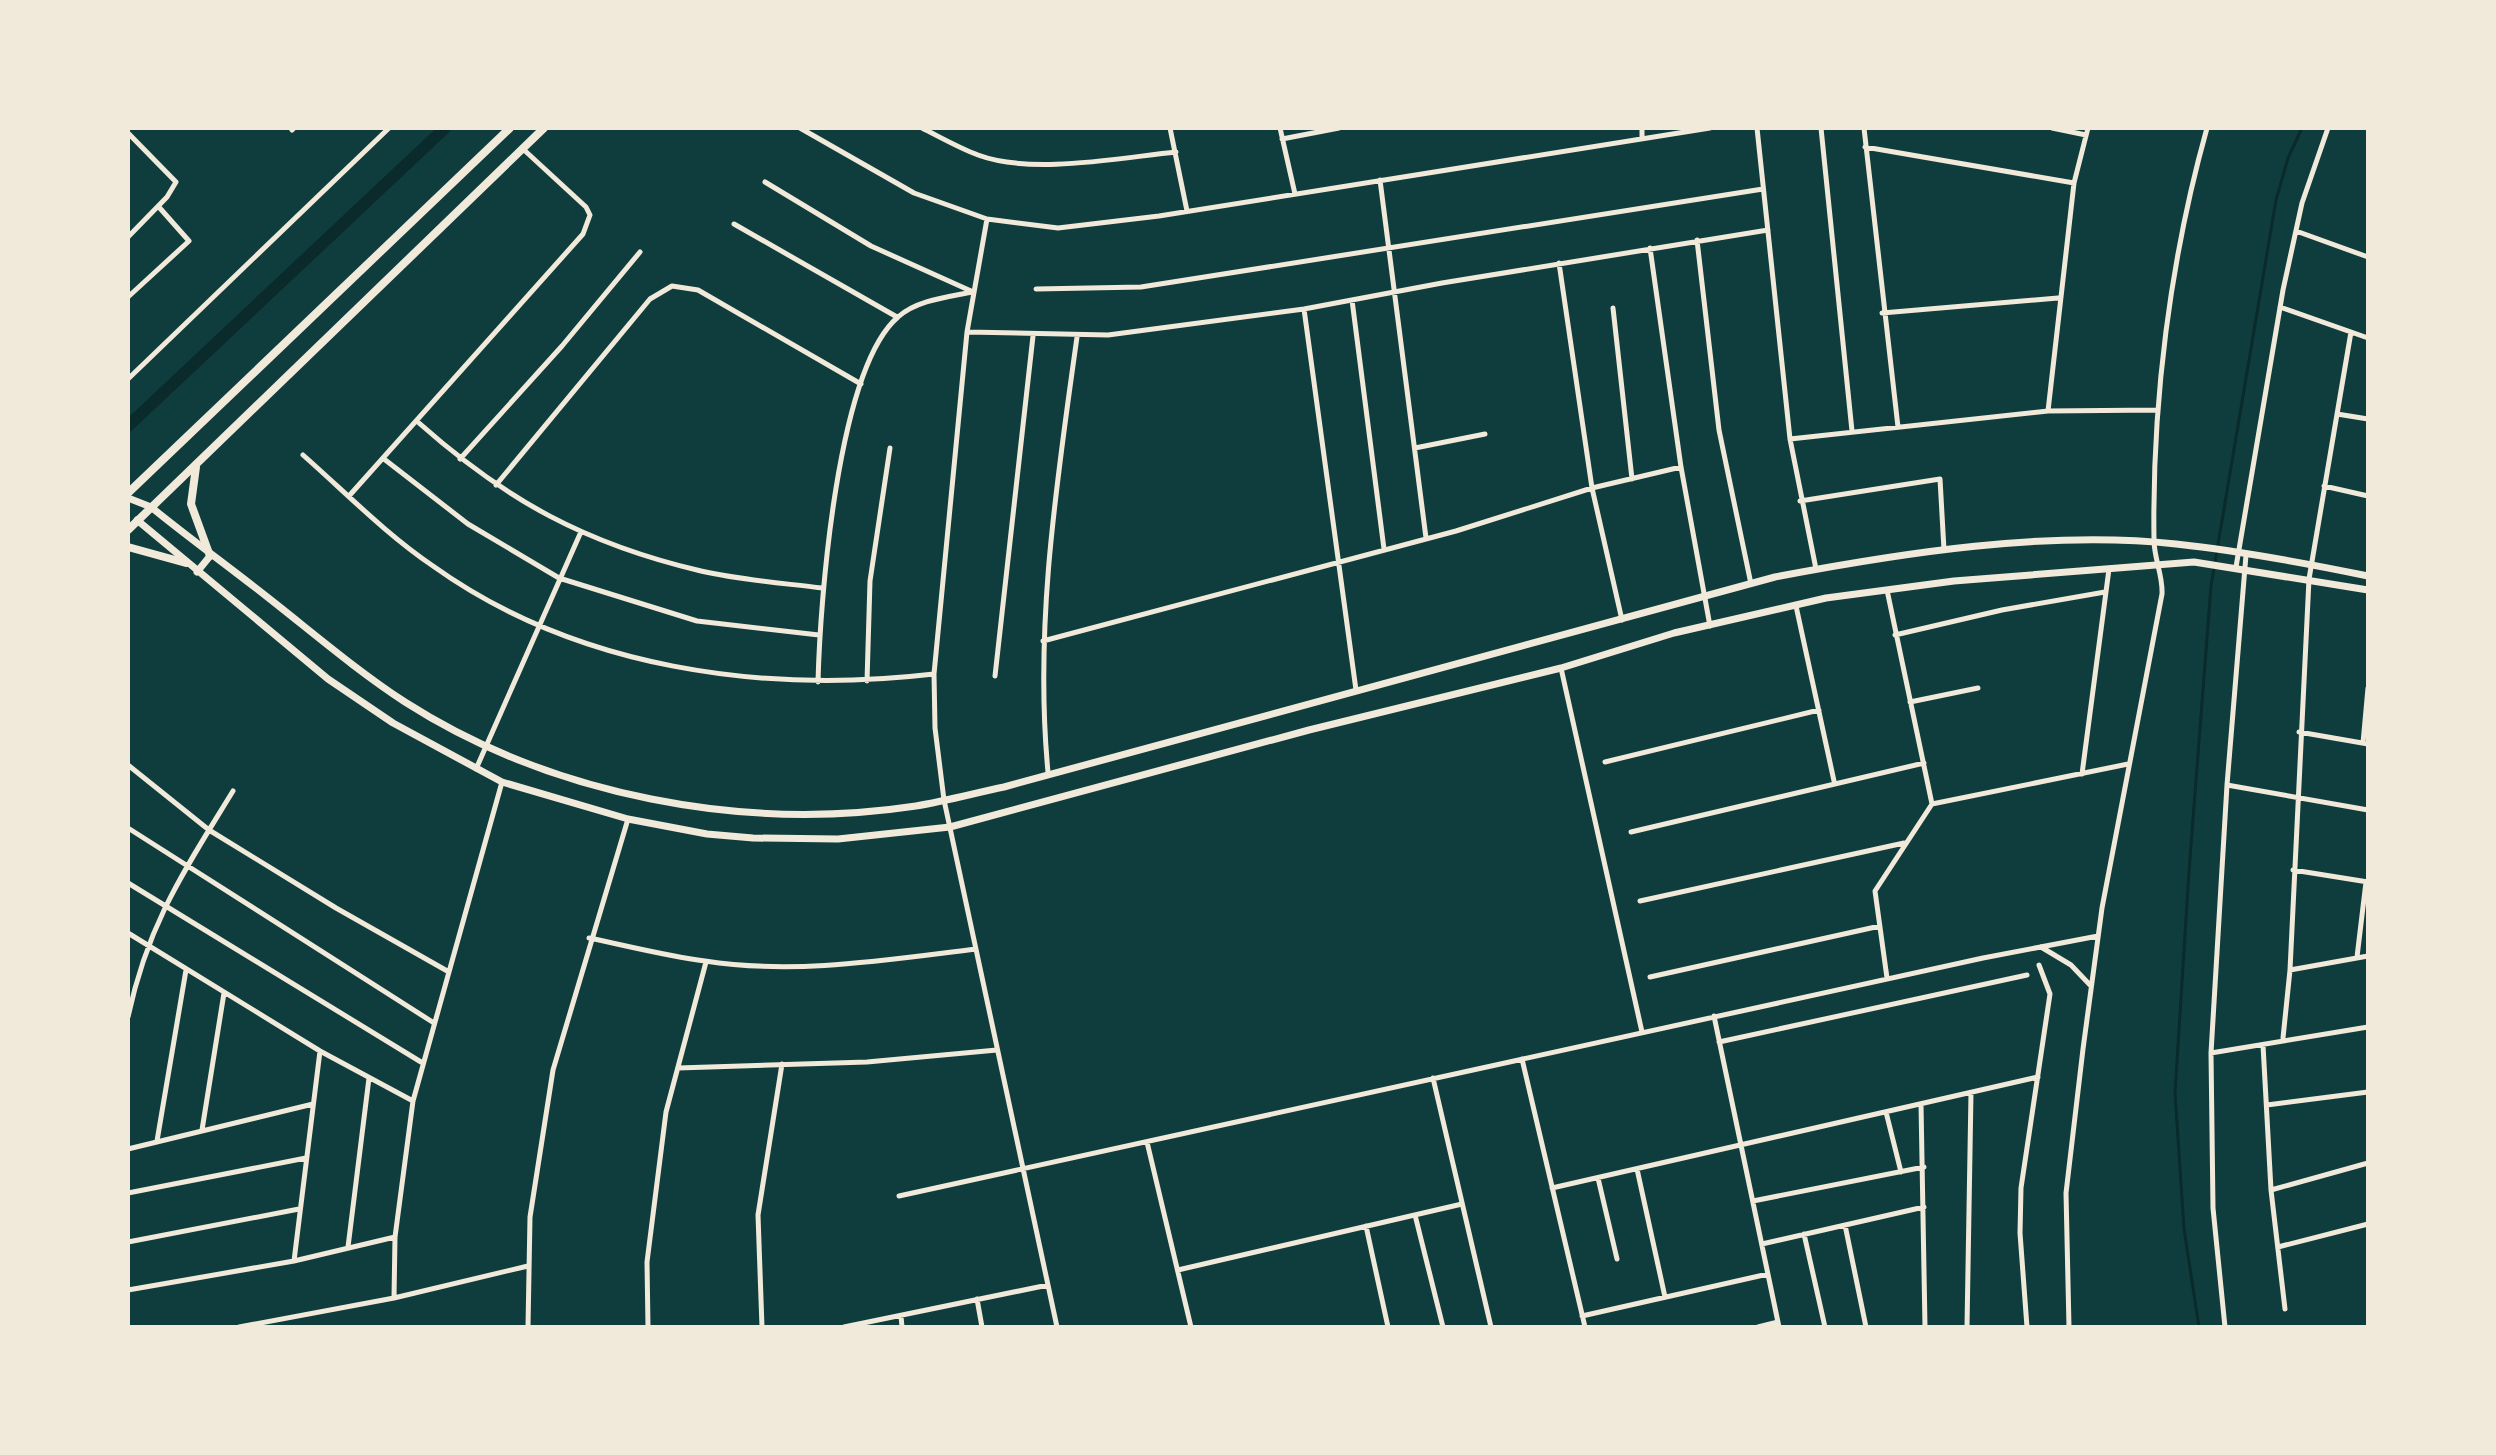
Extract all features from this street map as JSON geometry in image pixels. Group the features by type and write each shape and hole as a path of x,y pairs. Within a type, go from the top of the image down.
{"main road":[{"path":"128,495 510,128"},
{"path":"128,530 544,128"},
{"path":"198,463 192,481 191,504 210,556"},
{"path":"128,547 186,563"}],"street":[{"path":"128,379 389,128"},
{"path":"800,128 914,193 987,219 1058,228 1187,211 1710,128"},
{"path":"922,128 978,155 1017,163 1176,152"},
{"path":"1170,128 1187,211"},
{"path":"1280,128 1295,194"},
{"path":"1282,139 1339,128"},
{"path":"1642,128 1642,138"},
{"path":"1757,128 1790,439 1816,569"},
{"path":"1821,128 1852,431"},
{"path":"1864,128 1882,313 1898,427"},
{"path":"2048,411 2058,298 2074,183 2087,132 2052,128"},
{"path":"2069,1327 2066,1193 2098,936 2162,594 2154,543 2158,410 2177,259 2207,128"},
{"path":"2225,1327 2213,1208 2211,1053 2227,785 2235,567 2242,554 2280,307 2296,231 2315,159 2328,128"},
{"path":"128,133 176,182 128,237"},
{"path":"1865,147 2074,183"},
{"path":"349,496 419,423 587,225 590,215 586,207 523,149"},
{"path":"1380,180 1426,538"},
{"path":"765,182 871,246 972,292"},
{"path":"1036,289 1141,287 1763,189"},
{"path":"128,297 189,241 158,206"},
{"path":"987,219 967,332 934,674 935,728 944,800 1057,1327"},
{"path":"734,224 897,317"},
{"path":"967,332 1077,337 1304,309 1559,263 1768,230"},
{"path":"2296,231 2368,257"},
{"path":"1697,240 1719,430 1751,584"},
{"path":"1650,248 1681,467 1710,626"},
{"path":"460,459 562,346 640,252"},
{"path":"1559,263 1592,488 1622,620"},
{"path":"496,485 650,299 672,286 698,290 861,384"},
{"path":"818,682 822,588 848,433 861,384 877,345 897,317 927,302 972,292"},
{"path":"1882,313 2058,298"},
{"path":"1352,300 1384,549"},
{"path":"2280,307 2368,338"},
{"path":"1613,308 1632,479"},
{"path":"1304,309 1341,562 1356,690"},
{"path":"2283,1038 2290,970 2299,732 2309,579 2351,332"},
{"path":"995,676 1033,336"},
{"path":"1048,772 1043,641 1057,480 1077,337"},
{"path":"1790,439 2048,411 2158,410"},
{"path":"2337,414 2368,419"},
{"path":"419,423 496,485 580,534 703,572 822,588"},
{"path":"1415,448 1485,434"},
{"path":"867,681 870,581 890,448"},
{"path":"303,455 434,568 540,624 689,671 818,682 934,674"},
{"path":"384,459 468,524 559,578 697,621 819,635"},
{"path":"1043,641 1341,562 1592,488 1681,467"},
{"path":"1800,501 1940,479 1944,550"},
{"path":"2324,486 2368,496"},
{"path":"128,495 151,507 210,556 384,688 486,745 551,771 613,789 661,801 722,810 818,813 915,806 944,800 1288,711 1751,584 1816,569 1944,550 2051,542 2154,543 2242,554 2368,576"},
{"path":"137,520 328,679 393,723 476,769 502,782 628,819 707,834 753,838 838,839 950,827 1309,730 1561,668 1710,626 1886,589 2109,567 2194,562 2368,590"},
{"path":"476,769 580,534"},
{"path":"197,572 210,556"},
{"path":"2082,774 2109,567"},
{"path":"1886,589 1932,804"},
{"path":"1895,635 2002,610 2105,592"},
{"path":"1796,606 1834,781"},
{"path":"1561,668 1642,1032"},
{"path":"1910,702 1978,688"},
{"path":"2299,732 2365,743 2368,688"},
{"path":"1605,762 1819,710"},
{"path":"1631,832 1834,781 1924,763"},
{"path":"1887,978 1877,886 1932,804 2128,764"},
{"path":"128,765 209,830 336,908 449,972"},
{"path":"394,1298 395,1237 421,1062 502,782"},
{"path":"2227,785 2368,810"},
{"path":"128,1017 146,946 165,904 185,866 233,791"},
{"path":"528,1327 528,1266 539,1144 553,1070 589,938 628,819"},
{"path":"128,828 434,1023"},
{"path":"1640,901 1906,842"},
{"path":"2293,870 2367,882 2357,957"},
{"path":"128,883 421,1062"},
{"path":"1650,977 1880,926"},
{"path":"128,933 320,1051 413,1101"},
{"path":"899,1196 1887,978 2098,936"},
{"path":"589,938 706,962 831,966 976,949"},
{"path":"2040,947 2071,965 2091,986"},
{"path":"2290,970 2368,956"},
{"path":"648,1327 647,1262 666,1112 706,962"},
{"path":"2027,1327 2020,1212 2050,994 2039,965"},
{"path":"157,1141 186,970"},
{"path":"1719,1042 2027,975"},
{"path":"202,1130 224,993"},
{"path":"1714,1016 1778,1325 1758,1327"},
{"path":"2211,1053 2263,1045 2283,1038 2368,1027"},
{"path":"2263,1045 2271,1190 2285,1309"},
{"path":"678,1068 867,1062 997,1050"},
{"path":"294,1261 320,1051"},
{"path":"1522,1059 1585,1327"},
{"path":"762,1327 758,1215 782,1064"},
{"path":"1552,1188 2038,1077"},
{"path":"348,1247 369,1078"},
{"path":"1433,1078 1491,1327"},
{"path":"2267,1105 2368,1092"},
{"path":"1967,1327 1971,1093"},
{"path":"128,1149 313,1104"},
{"path":"1921,1104 1925,1327"},
{"path":"1886,1112 1901,1172"},
{"path":"1147,1142 1191,1327"},
{"path":"128,1193 306,1158"},
{"path":"2271,1190 2368,1163"},
{"path":"1753,1201 1924,1167"},
{"path":"1637,1169 1665,1297"},
{"path":"1598,1178 1617,1259"},
{"path":"1178,1270 1462,1204"},
{"path":"1761,1244 1924,1207"},
{"path":"128,1242 299,1209"},
{"path":"1415,1215 1443,1327"},
{"path":"2278,1247 2368,1224"},
{"path":"1845,1225 1866,1327"},
{"path":"1366,1226 1388,1327"},
{"path":"1804,1234 1825,1327"},
{"path":"128,1290 294,1261 395,1237"},
{"path":"239,1327 394,1298 528,1266"},
{"path":"1582,1316 1768,1274"},
{"path":"844,1327 1048,1285"},
{"path":"977,1299 982,1327"},
{"path":"901,1316 902,1327"}],"waterway":[{"path":"128,426 445,128"},
{"path":"2199,1327 2184,1229 2175,1093 2211,586 2276,200 2288,158 2302,128"}]}
